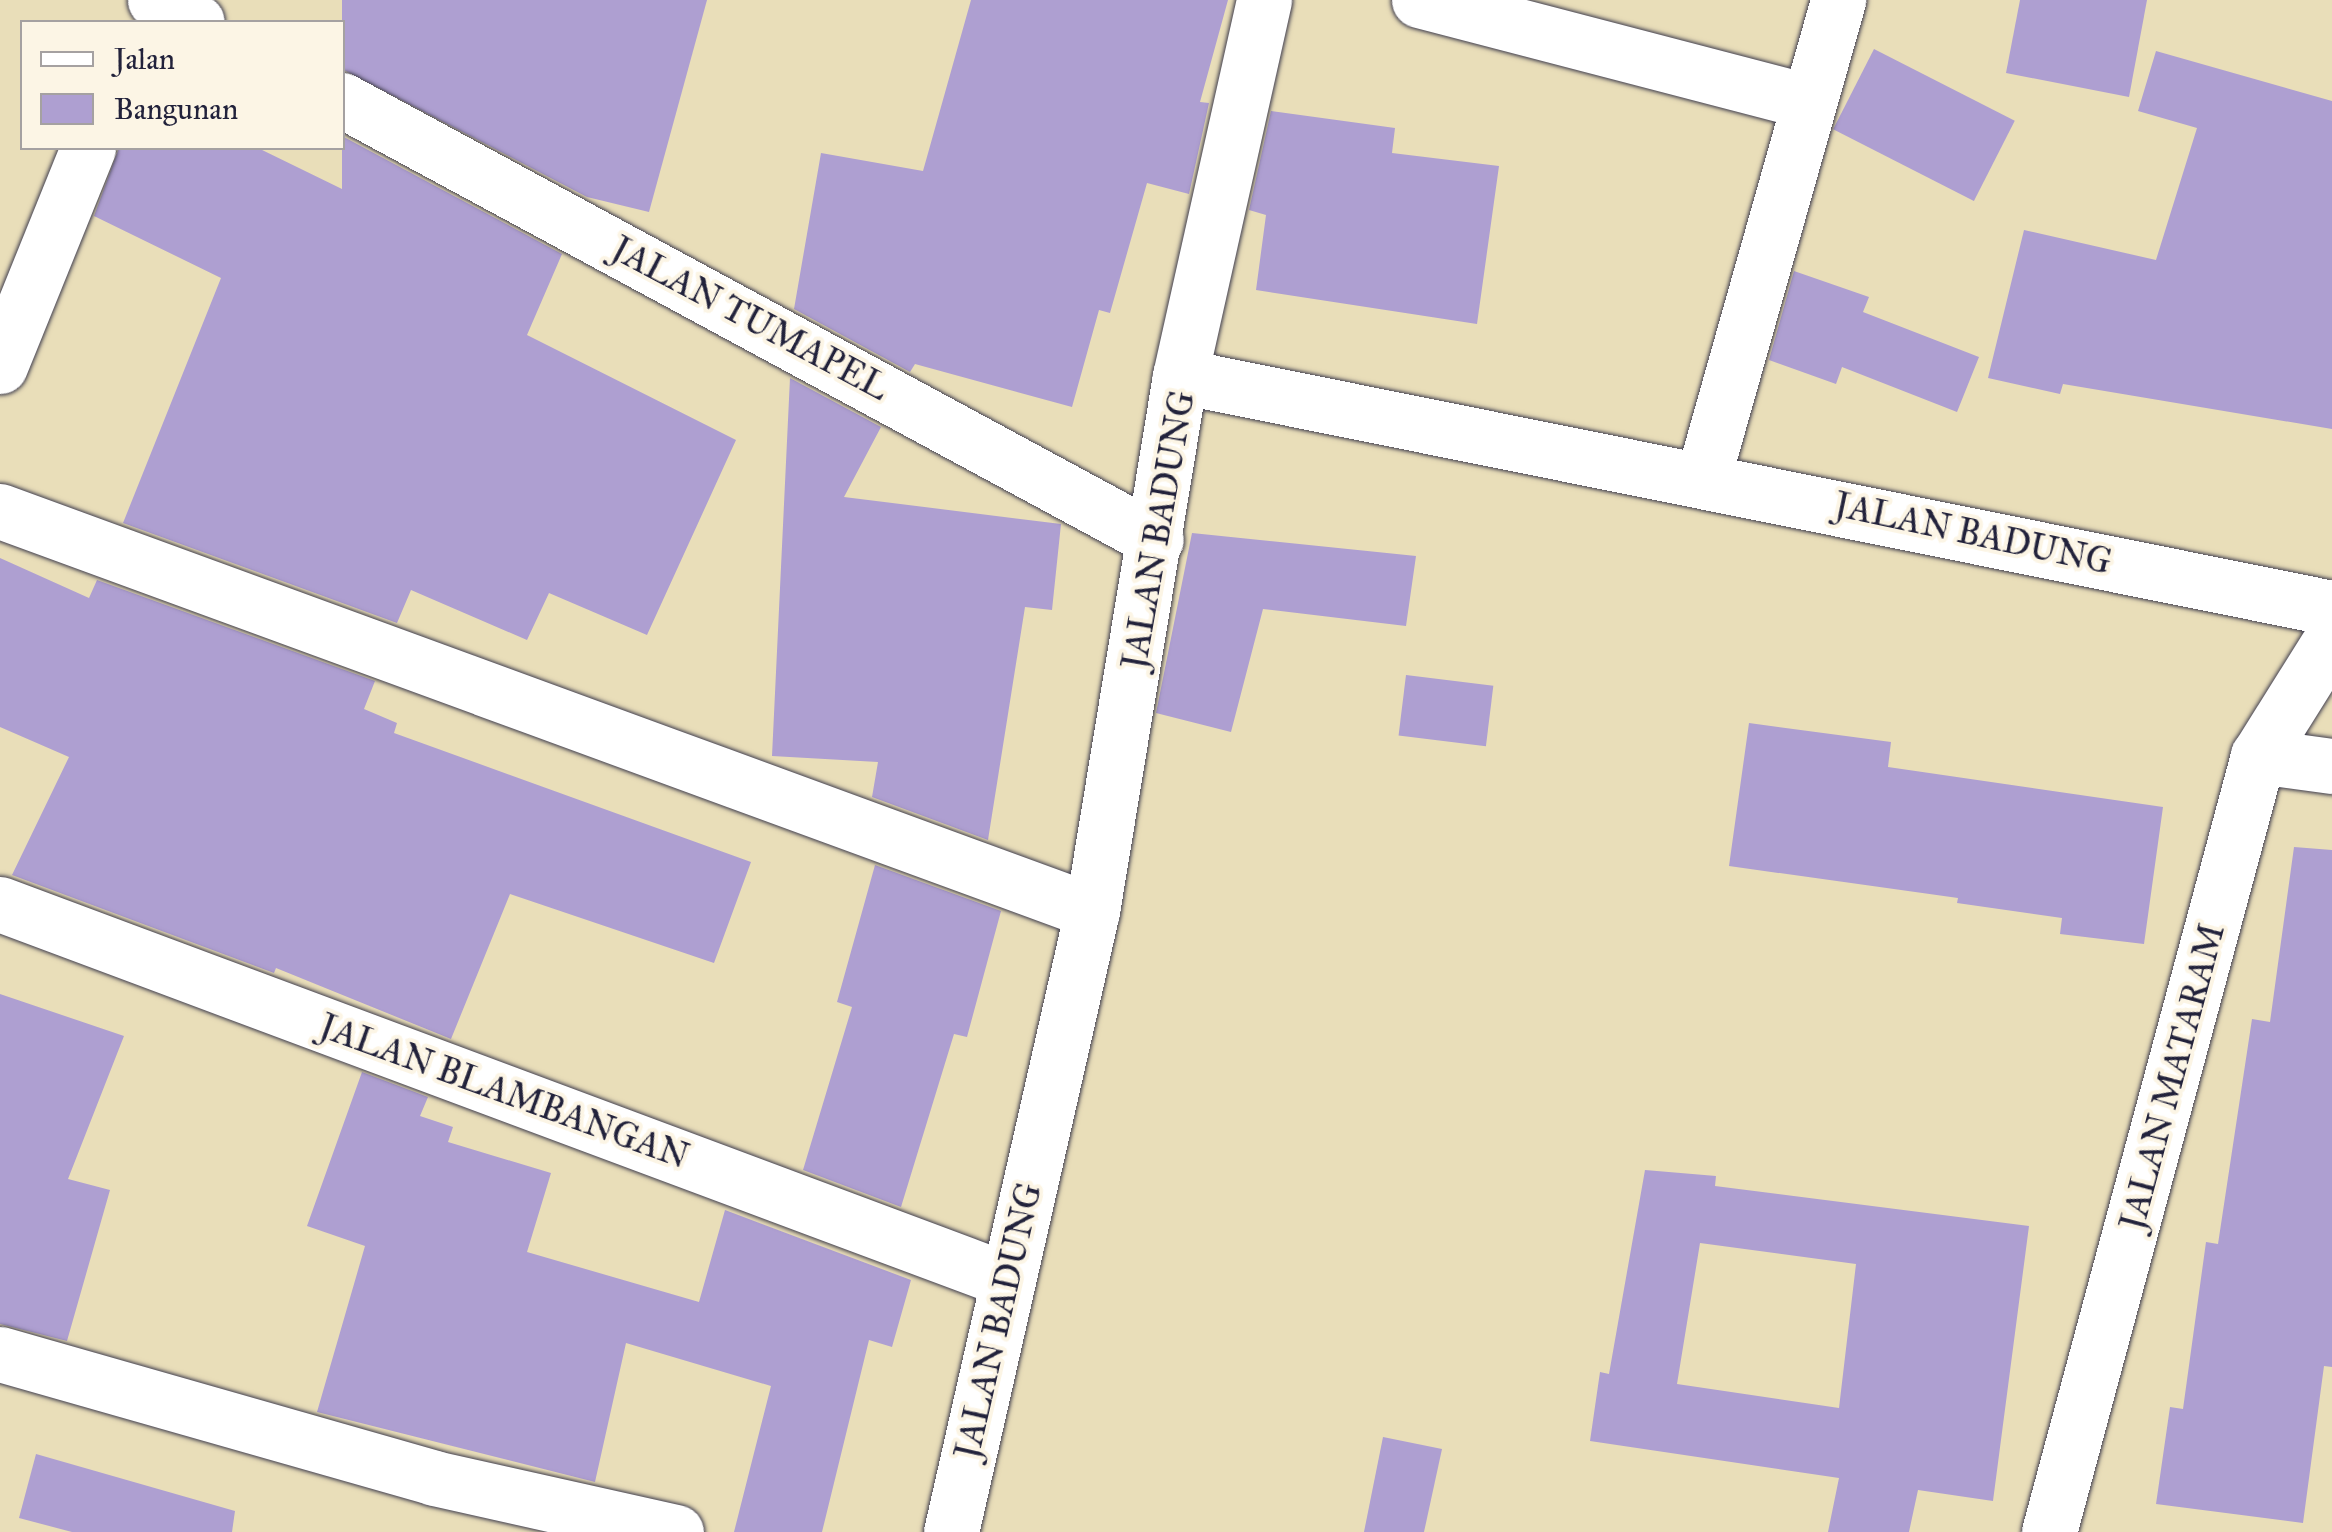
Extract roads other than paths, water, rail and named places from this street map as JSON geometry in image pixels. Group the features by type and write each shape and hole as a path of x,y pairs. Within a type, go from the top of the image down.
{"street":[{"path":"155,0 193,20"},
{"path":"1180,376 1264,0"},
{"path":"1419,0 1808,101"},
{"path":"1704,478 1838,0"},
{"name":"JALAN TUMAPEL","path":"345,102 1156,540"},
{"path":"0,366 87,150"},
{"name":"JALAN BADUNG","path":"950,1532 1092,911 1180,376 1704,478 2332,608"},
{"path":"0,511 1092,911"},
{"name":"JALAN MATARAM","path":"2049,1532 2258,756 2332,638"},
{"path":"2258,756 2332,766"},
{"name":"JALAN BLAMBANGAN","path":"0,904 1007,1280"},
{"path":"0,1354 434,1478 676,1532"}]}
